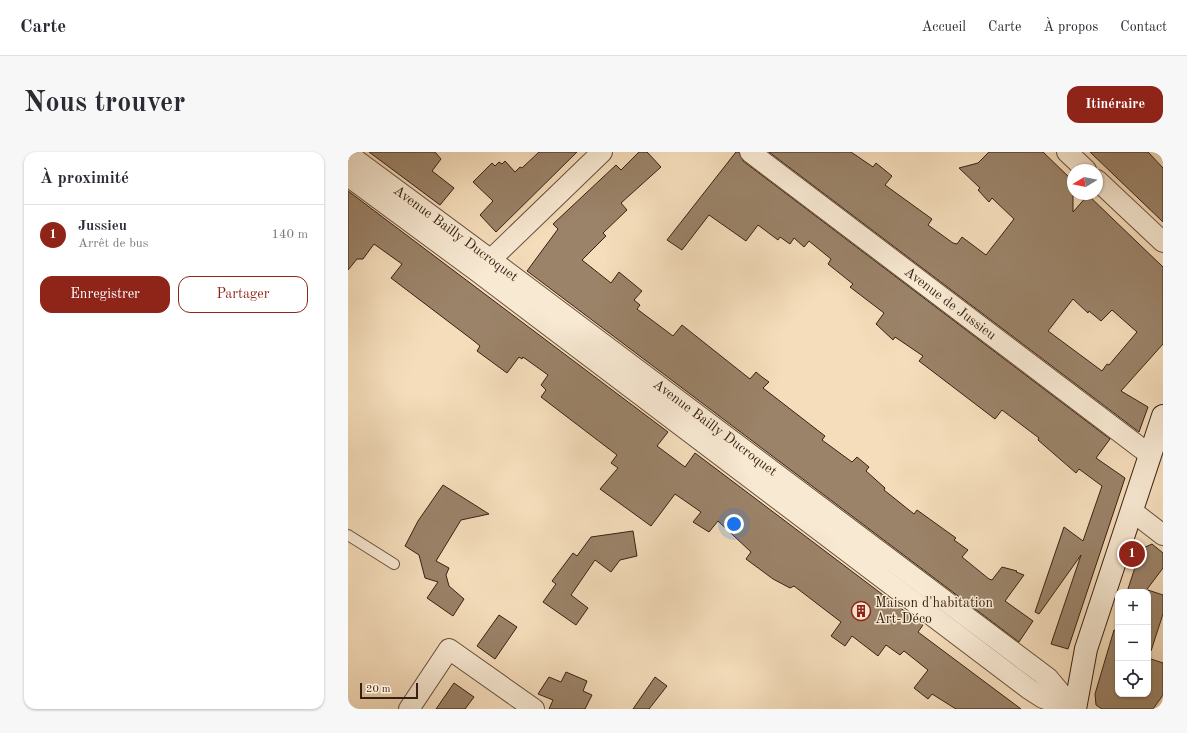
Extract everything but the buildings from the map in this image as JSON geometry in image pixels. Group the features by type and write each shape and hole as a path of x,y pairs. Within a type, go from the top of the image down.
{"street":[{"path":"484,266 602,152"},
{"name":"Avenue de Jussieu","path":"750,152 1150,455"},
{"path":"1068,152 1080,164"},
{"name":"Avenue Bailly Ducroquet","path":"348,154 484,266 1029,689 1043,698 1074,709"},
{"name":"Avenue Bailly Ducroquet","path":"348,176 484,266"},
{"path":"1103,186 1163,242"},
{"path":"1074,709 1086,649 1163,416"},
{"path":"1132,511 1163,535"},
{"path":"409,709 449,649 534,709"}],"lane":[{"path":"348,535 394,564"}],"place":[{"name":"Jussieu","path":"1132,554"},
{"name":"Maison d'habitation Art-Déco","path":"861,611"}]}
